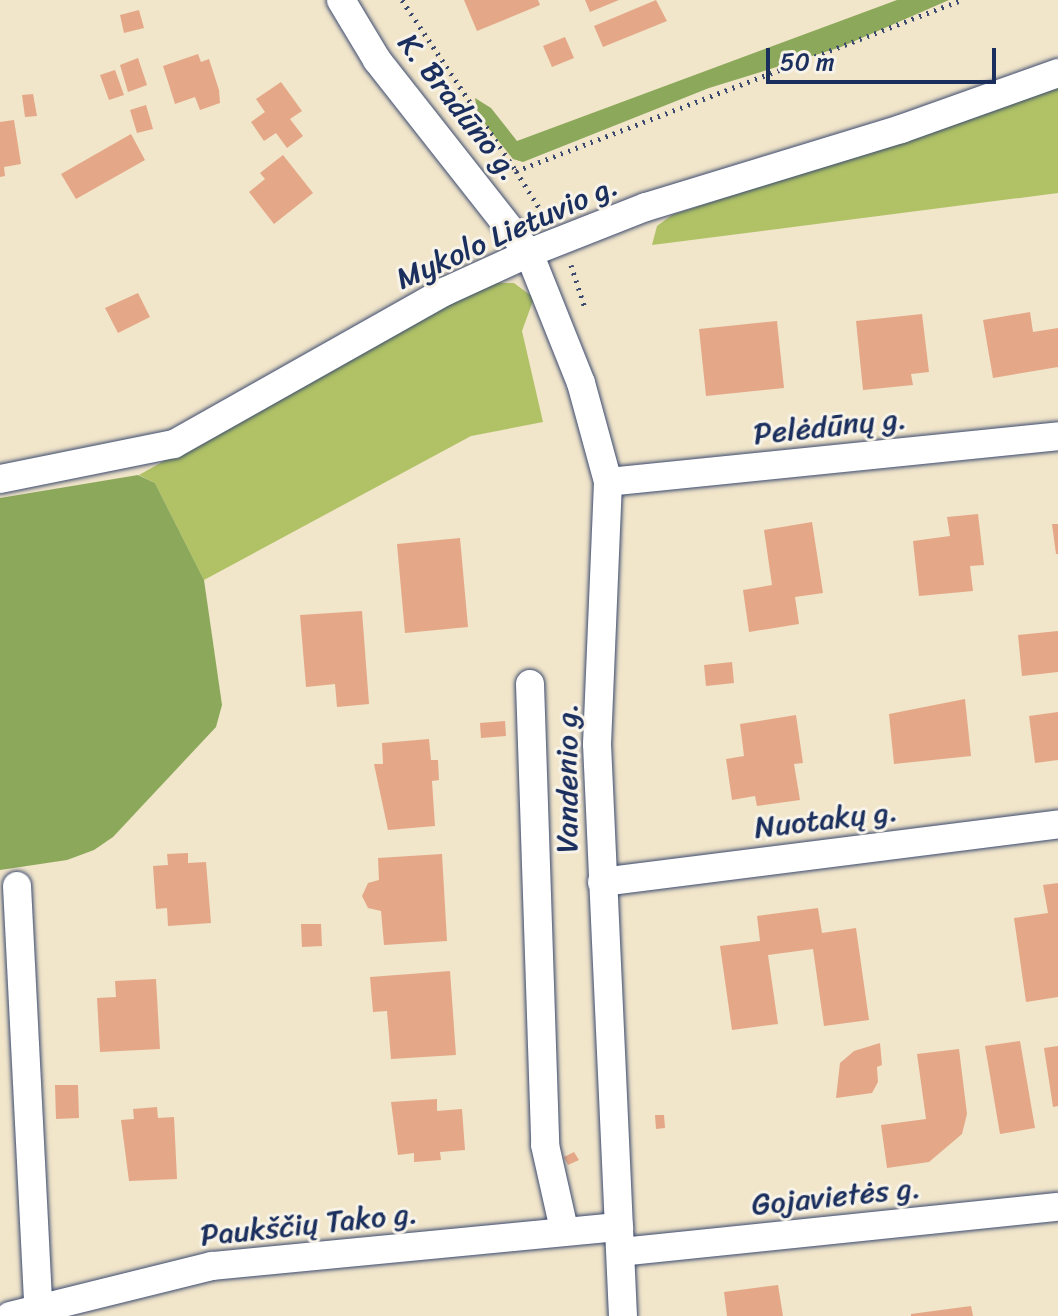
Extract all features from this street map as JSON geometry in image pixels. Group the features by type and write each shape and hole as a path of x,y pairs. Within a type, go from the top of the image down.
{"street":[{"name":"K. Bradūno g.","path":"341,0 377,60 529,253"},
{"name":"Mykolo Lietuvio g.","path":"0,479 174,444 444,292 529,253 646,207 901,129 1058,73"},
{"name":"Vandenio g.","path":"529,253 581,383 608,482 597,744 623,1316"},
{"name":"Pelėdūnų g.","path":"608,482 1058,436"},
{"path":"530,684 545,1145 564,1229"},
{"name":"Nuotakų g.","path":"602,882 1058,824"},
{"path":"17,886 38,1307"},
{"name":"Gojavietės g.","path":"620,1240 1058,1207"},
{"name":"Paukščių Tako g.","path":"10,1316 212,1266 564,1229 620,1240"}],"path":[{"path":"402,0 516,171 962,0"}],"green space":[{"path":"897,0 949,0 841,47 709,88 523,162 513,159 478,115 475,98 491,108 517,141"},
{"path":"1058,88 1058,193 652,245 657,226 672,215"},
{"path":"497,283 514,283 534,298 522,331 543,422 471,436 204,580 155,483 139,475 438,307"},
{"path":"138,475 155,483 204,580 222,705 216,727 113,837 94,850 67,860 0,870 0,498"}],"building":[{"path":"464,0 538,0 540,5 477,31"},
{"path":"585,0 619,0 590,12"},
{"path":"656,0 667,21 603,47 594,26"},
{"path":"139,10 144,28 124,33 120,15"},
{"path":"565,37 574,58 552,67 543,46"},
{"path":"198,54 201,62 209,59 220,103 200,110 195,97 175,104 163,66"},
{"path":"138,58 147,85 128,92 120,65"},
{"path":"115,70 124,95 109,100 100,75"},
{"path":"281,82 302,111 290,119 303,136 287,148 276,133 264,141 251,122 265,112 256,99"},
{"path":"33,94 37,116 25,117 22,95"},
{"path":"146,105 153,129 137,133 130,110"},
{"path":"14,120 21,164 4,167 5,176 0,177 0,122"},
{"path":"131,134 145,160 76,199 61,174"},
{"path":"283,155 313,193 274,224 249,192 265,179 260,173"},
{"path":"138,293 150,317 118,333 105,308"},
{"path":"1030,312 1033,332 1058,328 1058,367 993,378 983,320"},
{"path":"922,314 929,372 911,374 913,385 863,390 856,321"},
{"path":"777,321 784,388 706,396 699,329"},
{"path":"978,514 984,565 970,566 973,591 919,596 913,541 950,536 947,517"},
{"path":"812,522 823,593 795,597 799,624 749,632 743,590 772,585 764,530"},
{"path":"1052,524 1058,524 1058,554 1056,554"},
{"path":"460,538 468,627 405,633 397,544"},
{"path":"362,611 369,704 337,707 335,684 306,687 300,615"},
{"path":"1058,631 1058,672 1022,676 1018,635"},
{"path":"732,662 734,683 706,686 704,665"},
{"path":"965,699 971,756 894,764 889,714"},
{"path":"1058,712 1058,760 1035,763 1029,716"},
{"path":"796,715 803,763 794,764 800,800 757,806 755,796 732,800 726,759 744,756 740,724"},
{"path":"505,721 506,736 481,738 480,723"},
{"path":"429,739 431,760 438,760 439,780 432,781 435,826 388,830 374,764 383,764 382,743"},
{"path":"188,853 188,863 206,862 211,923 168,926 167,908 156,909 153,866 168,865 167,854"},
{"path":"442,854 447,941 384,945 381,911 368,908 362,896 368,883 379,880 378,858"},
{"path":"1058,883 1058,997 1026,1002 1014,918 1048,913 1043,885"},
{"path":"818,908 822,933 856,928 869,1020 824,1026 813,949 768,955 778,1024 732,1030 720,946 760,941 757,916"},
{"path":"301,924 321,924 322,946 302,947"},
{"path":"450,971 456,1055 391,1059 387,1011 373,1012 370,977"},
{"path":"156,979 160,1049 100,1052 97,998 116,997 115,981"},
{"path":"1020,1041 1035,1128 1000,1134 985,1046"},
{"path":"880,1043 882,1065 877,1067 878,1082 872,1093 836,1098 840,1063 854,1051"},
{"path":"1058,1046 1058,1106 1053,1107 1044,1048"},
{"path":"959,1049 967,1114 962,1134 929,1162 887,1168 881,1125 926,1119 917,1054"},
{"path":"55,1085 78,1085 79,1118 56,1119"},
{"path":"437,1099 437,1111 462,1109 465,1150 440,1152 441,1160 414,1162 414,1153 398,1155 391,1102"},
{"path":"157,1107 158,1118 174,1117 177,1179 129,1181 121,1120 134,1119 133,1109"},
{"path":"655,1115 664,1115 665,1128 656,1129"},
{"path":"574,1152 579,1160 568,1165 564,1157"},
{"path":"778,1285 783,1316 727,1316 724,1292"},
{"path":"971,1306 973,1316 911,1316 911,1314"}]}
